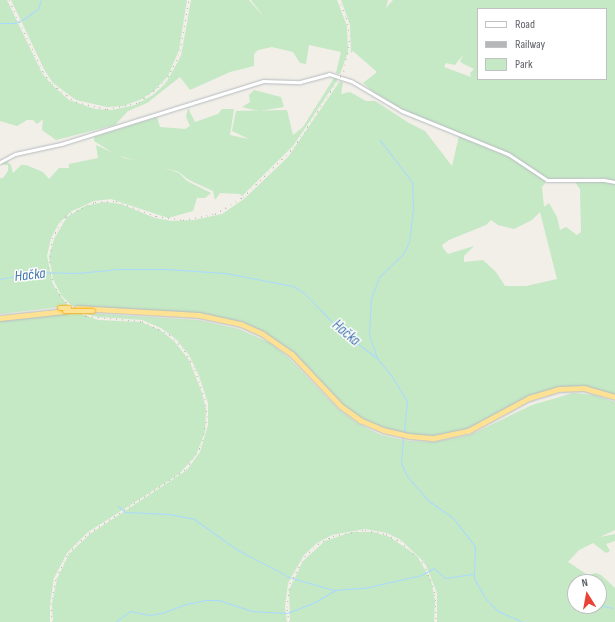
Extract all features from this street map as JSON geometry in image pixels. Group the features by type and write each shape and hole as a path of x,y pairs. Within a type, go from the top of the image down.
{"highway":[{"path":"0,317 77,308 199,315 241,324 262,334 292,354 340,407"},
{"path":"62,309 198,318 245,329 271,342 290,356 340,407 374,427 394,434 428,439 470,434 531,401 552,394 583,391 615,400"},
{"path":"428,439 468,431 530,398 551,391 584,388 615,397"}],"street":[{"path":"0,162 15,154 61,144 263,81 297,82 329,74 351,81 402,111 508,154 541,178 552,181 604,180 615,182"}],"green space":[{"path":"0,0 7,0 42,73 51,84 69,100 95,109 112,110 135,105 153,95 166,83 181,56 191,0 249,0 264,17 251,0 337,0 347,26 348,52 340,74 336,73 341,52 309,45 306,64 300,63 293,52 272,47 258,50 254,54 254,66 230,72 190,90 180,77 147,103 128,111 115,125 56,140 42,130 43,119 37,124 33,120 27,120 17,126 0,121"},
{"path":"11,0 187,0 179,50 168,76 155,90 142,99 123,106 107,107 76,100 53,83 45,71"},
{"path":"341,0 388,0 386,8 393,0 615,0 615,181 604,178 547,179 509,153 403,110 372,91 363,83 377,72 353,51 351,53 350,25","holes":["463,55 460,62 474,69 470,73 471,77 444,67 446,63 455,65"]},
{"path":"334,78 338,79 293,146 242,196 240,194 220,193 215,200 213,191 189,180 179,172 116,155 94,141 94,137 157,117 160,127 185,129 190,126 186,117 188,108 195,122 218,114 222,109 234,109 230,135 249,139 232,131 236,111 287,110 293,135 303,127"},
{"path":"340,81 343,83 341,94 350,92 366,101 375,101 409,123 425,131 452,166 459,136 515,160 546,182 542,187 544,207 549,203 557,217 560,230 566,227 577,235 581,232 580,189 575,182 604,181 615,184 615,395 584,387 559,388 536,394 468,429 434,436 410,435 384,429 361,419 342,405 293,352 263,332 241,323 199,314 72,306 61,295 53,279 49,257 54,239 67,217 85,206 104,202 121,204 155,218 172,221 194,220 222,214 244,199 288,157","holes":["540,212 557,279 526,286 505,286 496,272 483,260 464,262 464,256 474,246 448,254 442,245 449,240 486,225 491,220 498,225 514,229 532,220"]},
{"path":"254,90 281,97 284,107 259,111 242,107 250,102 249,95"},
{"path":"96,145 124,158 150,163 179,173 187,181 211,193 205,198 197,198 193,211 168,218 111,199 94,201 72,211 59,223 51,238 47,256 53,285 68,306 0,314 0,178 3,178 8,171 8,165 1,164 6,161 11,165 13,173 21,165 26,165 43,172 49,179 59,168 69,168 69,164 98,158"},
{"path":"76,312 98,320 141,322 160,330 174,341 189,360 202,393 206,409 205,432 196,455 179,474 88,532 67,553 54,578 50,604 50,622 0,622 0,320"},
{"path":"83,313 198,320 239,329 270,343 288,357 338,409 357,423 381,435 409,441 434,442 470,435 532,405 573,393 594,395 615,402 615,530 600,537 615,534 615,541 606,544 610,551 606,553 593,543 579,550 568,562 586,574 567,574 567,614 607,614 607,581 615,588 615,622 437,622 437,593 425,563 401,540 387,533 365,529 332,535 317,543 304,555 288,583 285,607 287,622 53,622 52,604 57,579 69,554 90,534 187,470 200,452 208,425 208,403 199,376 189,355 176,339 161,328 142,320 98,317"},
{"path":"352,532 373,532 390,537 417,556 431,580 435,601 434,622 290,622 289,590 303,561 325,541"}],"waterway":[{"path":"0,23 14,23 24,19 38,9 41,0"},
{"path":"377,358 369,335 371,299 379,277 403,254 409,242 413,207 412,182 380,140"},
{"name":"Hačka","path":"0,279 35,272 77,273 118,269 166,269 225,273 293,286 304,293 342,332 377,358 391,375 407,402 404,433"},
{"name":"Hačka","path":"403,436 401,463 407,476 429,501 453,518 475,546 474,578 485,598 498,611 523,622"},
{"path":"118,506 125,512 169,514 194,519 236,549 291,578"},
{"path":"292,578 333,590 364,588 421,575 434,568 445,578 473,574"},
{"path":"115,622 130,611 149,615 162,613 186,604 206,600 218,600 251,611 287,613 315,602 336,590"},
{"path":"615,602 615,610"},
{"path":"607,607 613,608"}],"railway":[{"path":"9,0 43,72 52,84 76,102 107,109 139,102 165,82 179,56 189,0"},
{"path":"52,622 51,604 56,578 68,553 89,533 186,469 201,446 207,417 205,399 194,367 183,348 170,335 141,321 86,316 63,300 54,285 49,268 52,238 66,216 95,202 116,201 156,216 183,220 215,214 243,197 294,147 344,71 350,36 346,16 339,0"},
{"path":"289,622 287,607 290,583 305,556 318,544 333,536 365,530 386,534 400,541 424,563 435,594 436,622"}]}
